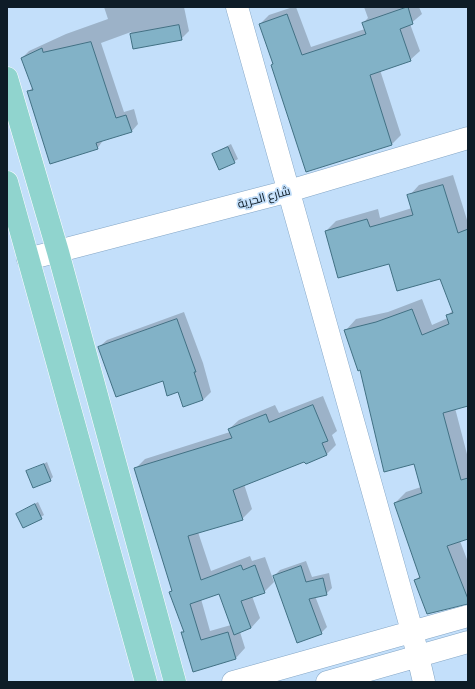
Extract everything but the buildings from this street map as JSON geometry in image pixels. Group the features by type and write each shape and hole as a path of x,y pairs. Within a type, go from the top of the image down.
{"main road":[{"path":"7,78 58,252 175,682"},
{"path":"7,182 146,682"}],"street":[{"path":"237,7 412,631 424,682"},
{"name":"شارع الحرية","path":"28,259 289,191 468,138"},
{"path":"233,682 468,616"},
{"path":"327,682 468,642"}]}
